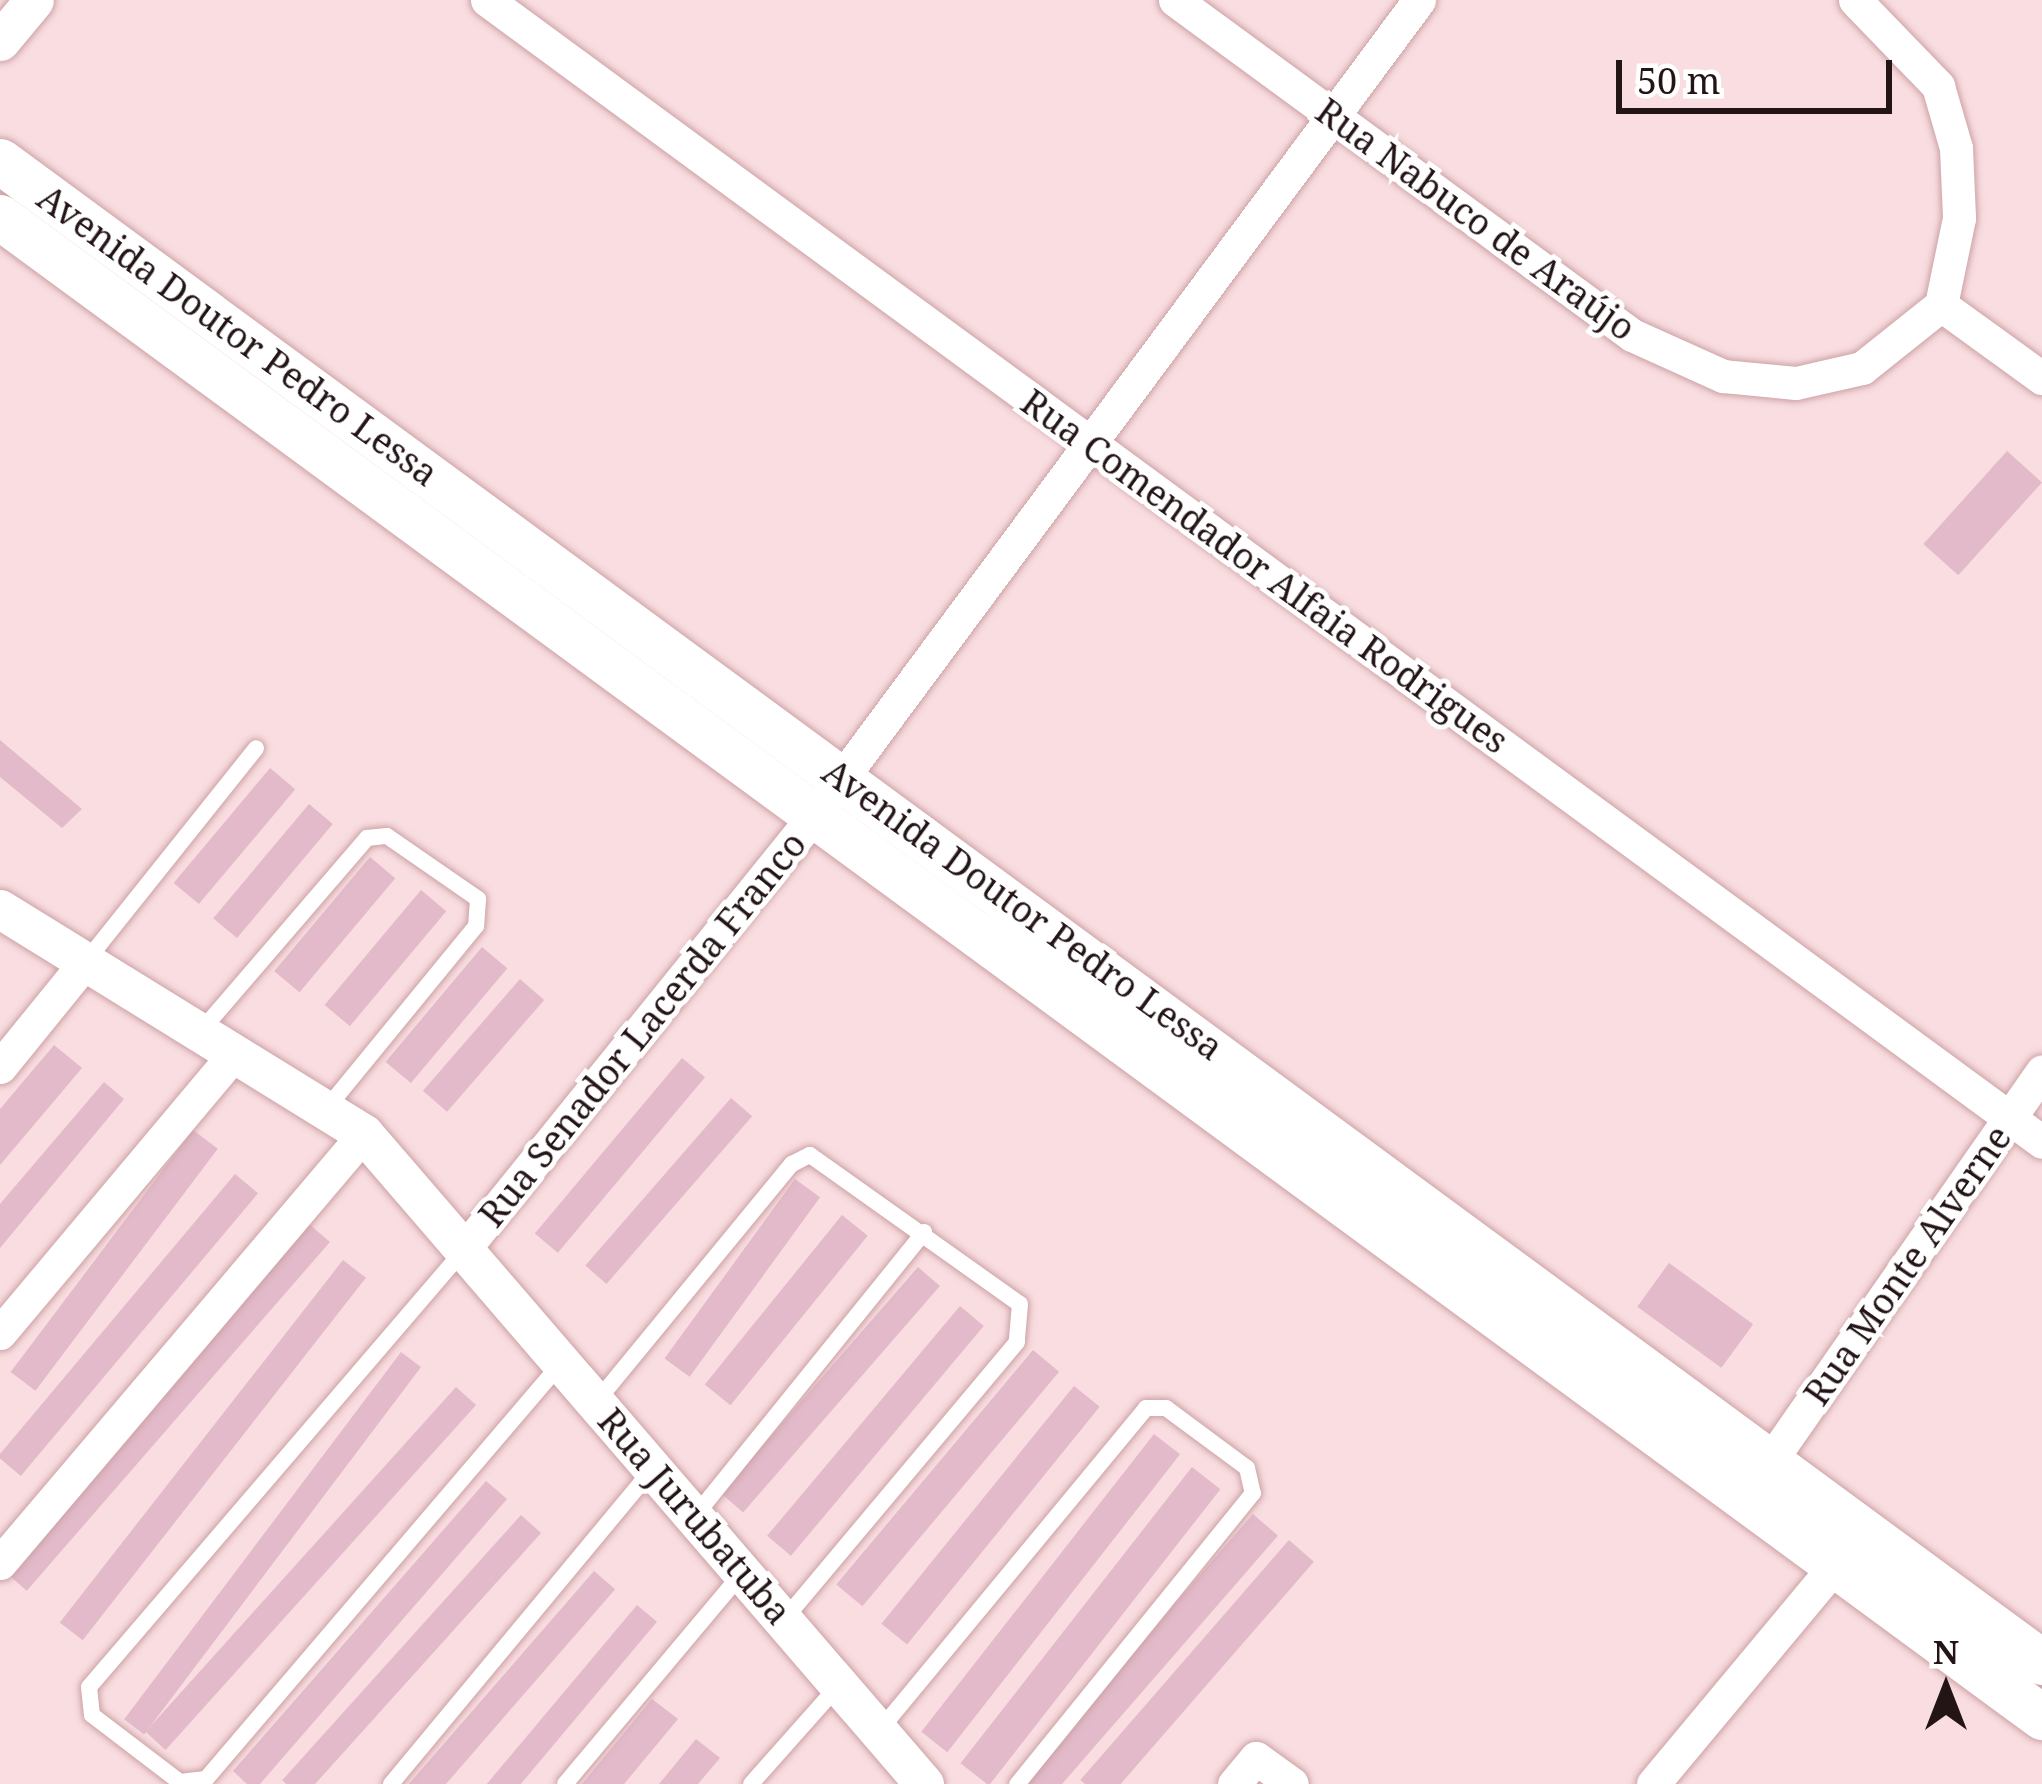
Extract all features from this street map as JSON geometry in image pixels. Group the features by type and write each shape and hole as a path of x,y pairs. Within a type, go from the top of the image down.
{"main road":[{"name":"Avenida Doutor Pedro Lessa","path":"0,161 1773,1457 2042,1662"},
{"name":"Avenida Doutor Pedro Lessa","path":"0,218 2042,1717"}],"street":[{"path":"0,41 34,0"},
{"name":"Rua Comendador Alfaia Rodrigues","path":"487,0 2042,1142"},
{"name":"Rua Nabuco de Araújo","path":"1175,0 1632,334 1723,376 1796,383 1862,368 1941,304"},
{"name":"Rua Senador Lacerda Franco","path":"465,1248 814,817 1419,0"},
{"path":"1855,0 1938,86 1956,148 1959,218 1941,304 2042,378"},
{"name":"Rua Jurubatuba","path":"0,909 364,1134 924,1784"},
{"path":"0,1066 86,961"},
{"path":"0,1333 235,1053"},
{"name":"Rua Monte Alverne","path":"1773,1457 2042,1072"},
{"path":"0,1563 364,1134"},
{"path":"1653,1784 1836,1564"},
{"path":"1234,1784 1256,1758 1292,1784"}],"lane":[{"path":"86,961 256,748"},
{"path":"201,1031 367,838 387,836 478,899 476,926 325,1109"},
{"path":"597,1401 791,1164 810,1155 829,1164 1020,1304 1025,1321 784,1620"},
{"path":"695,1516 924,1232"},
{"path":"465,1248 88,1687 92,1715 180,1782 206,1779 562,1361"},
{"path":"879,1731 1146,1408 1166,1408 1247,1468 1253,1493 1017,1784"},
{"path":"391,1784 653,1468"},
{"path":"566,1784 743,1572"},
{"path":"751,1784 839,1684"}],"building":[{"path":"2007,451 2042,482 1958,575 1923,544"},
{"path":"0,740 82,809 62,828 0,777"},
{"path":"270,768 295,789 199,904 174,883"},
{"path":"309,804 333,824 237,938 213,918"},
{"path":"370,857 395,878 300,992 274,971"},
{"path":"421,890 446,911 350,1026 325,1005"},
{"path":"482,947 507,968 411,1083 386,1062"},
{"path":"520,979 544,1000 447,1112 423,1091"},
{"path":"54,1045 82,1068 0,1165 0,1109"},
{"path":"682,1058 705,1077 558,1253 535,1233"},
{"path":"104,1082 124,1099 0,1248 0,1204"},
{"path":"731,1098 752,1116 606,1284 585,1266"},
{"path":"193,1130 218,1149 35,1391 11,1372"},
{"path":"235,1174 258,1193 21,1476 0,1454"},
{"path":"795,1179 820,1197 690,1377 665,1359"},
{"path":"842,1215 868,1236 730,1405 705,1384"},
{"path":"308,1223 330,1242 27,1591 5,1572"},
{"path":"343,1260 366,1278 83,1640 60,1622"},
{"path":"1669,1263 1753,1324 1721,1368 1637,1307"},
{"path":"918,1267 940,1286 743,1512 721,1493"},
{"path":"960,1306 984,1326 791,1556 767,1536"},
{"path":"1033,1350 1059,1372 862,1606 836,1584"},
{"path":"401,1352 421,1367 144,1734 124,1719"},
{"path":"1074,1386 1100,1407 907,1645 881,1624"},
{"path":"456,1387 476,1405 166,1750 146,1732"},
{"path":"1154,1434 1180,1454 947,1752 921,1732"},
{"path":"1192,1467 1220,1489 990,1784 961,1763"},
{"path":"486,1481 507,1499 260,1784 247,1784 233,1771"},
{"path":"1253,1514 1278,1536 1062,1784 1029,1784 1023,1779"},
{"path":"521,1515 541,1533 315,1784 282,1780"},
{"path":"1289,1540 1314,1562 1121,1784 1080,1780"},
{"path":"594,1571 615,1589 446,1784 409,1784"},
{"path":"637,1605 657,1622 521,1784 487,1784"},
{"path":"652,1699 678,1719 624,1784 582,1784"},
{"path":"696,1739 720,1758 698,1784 659,1784"}]}
